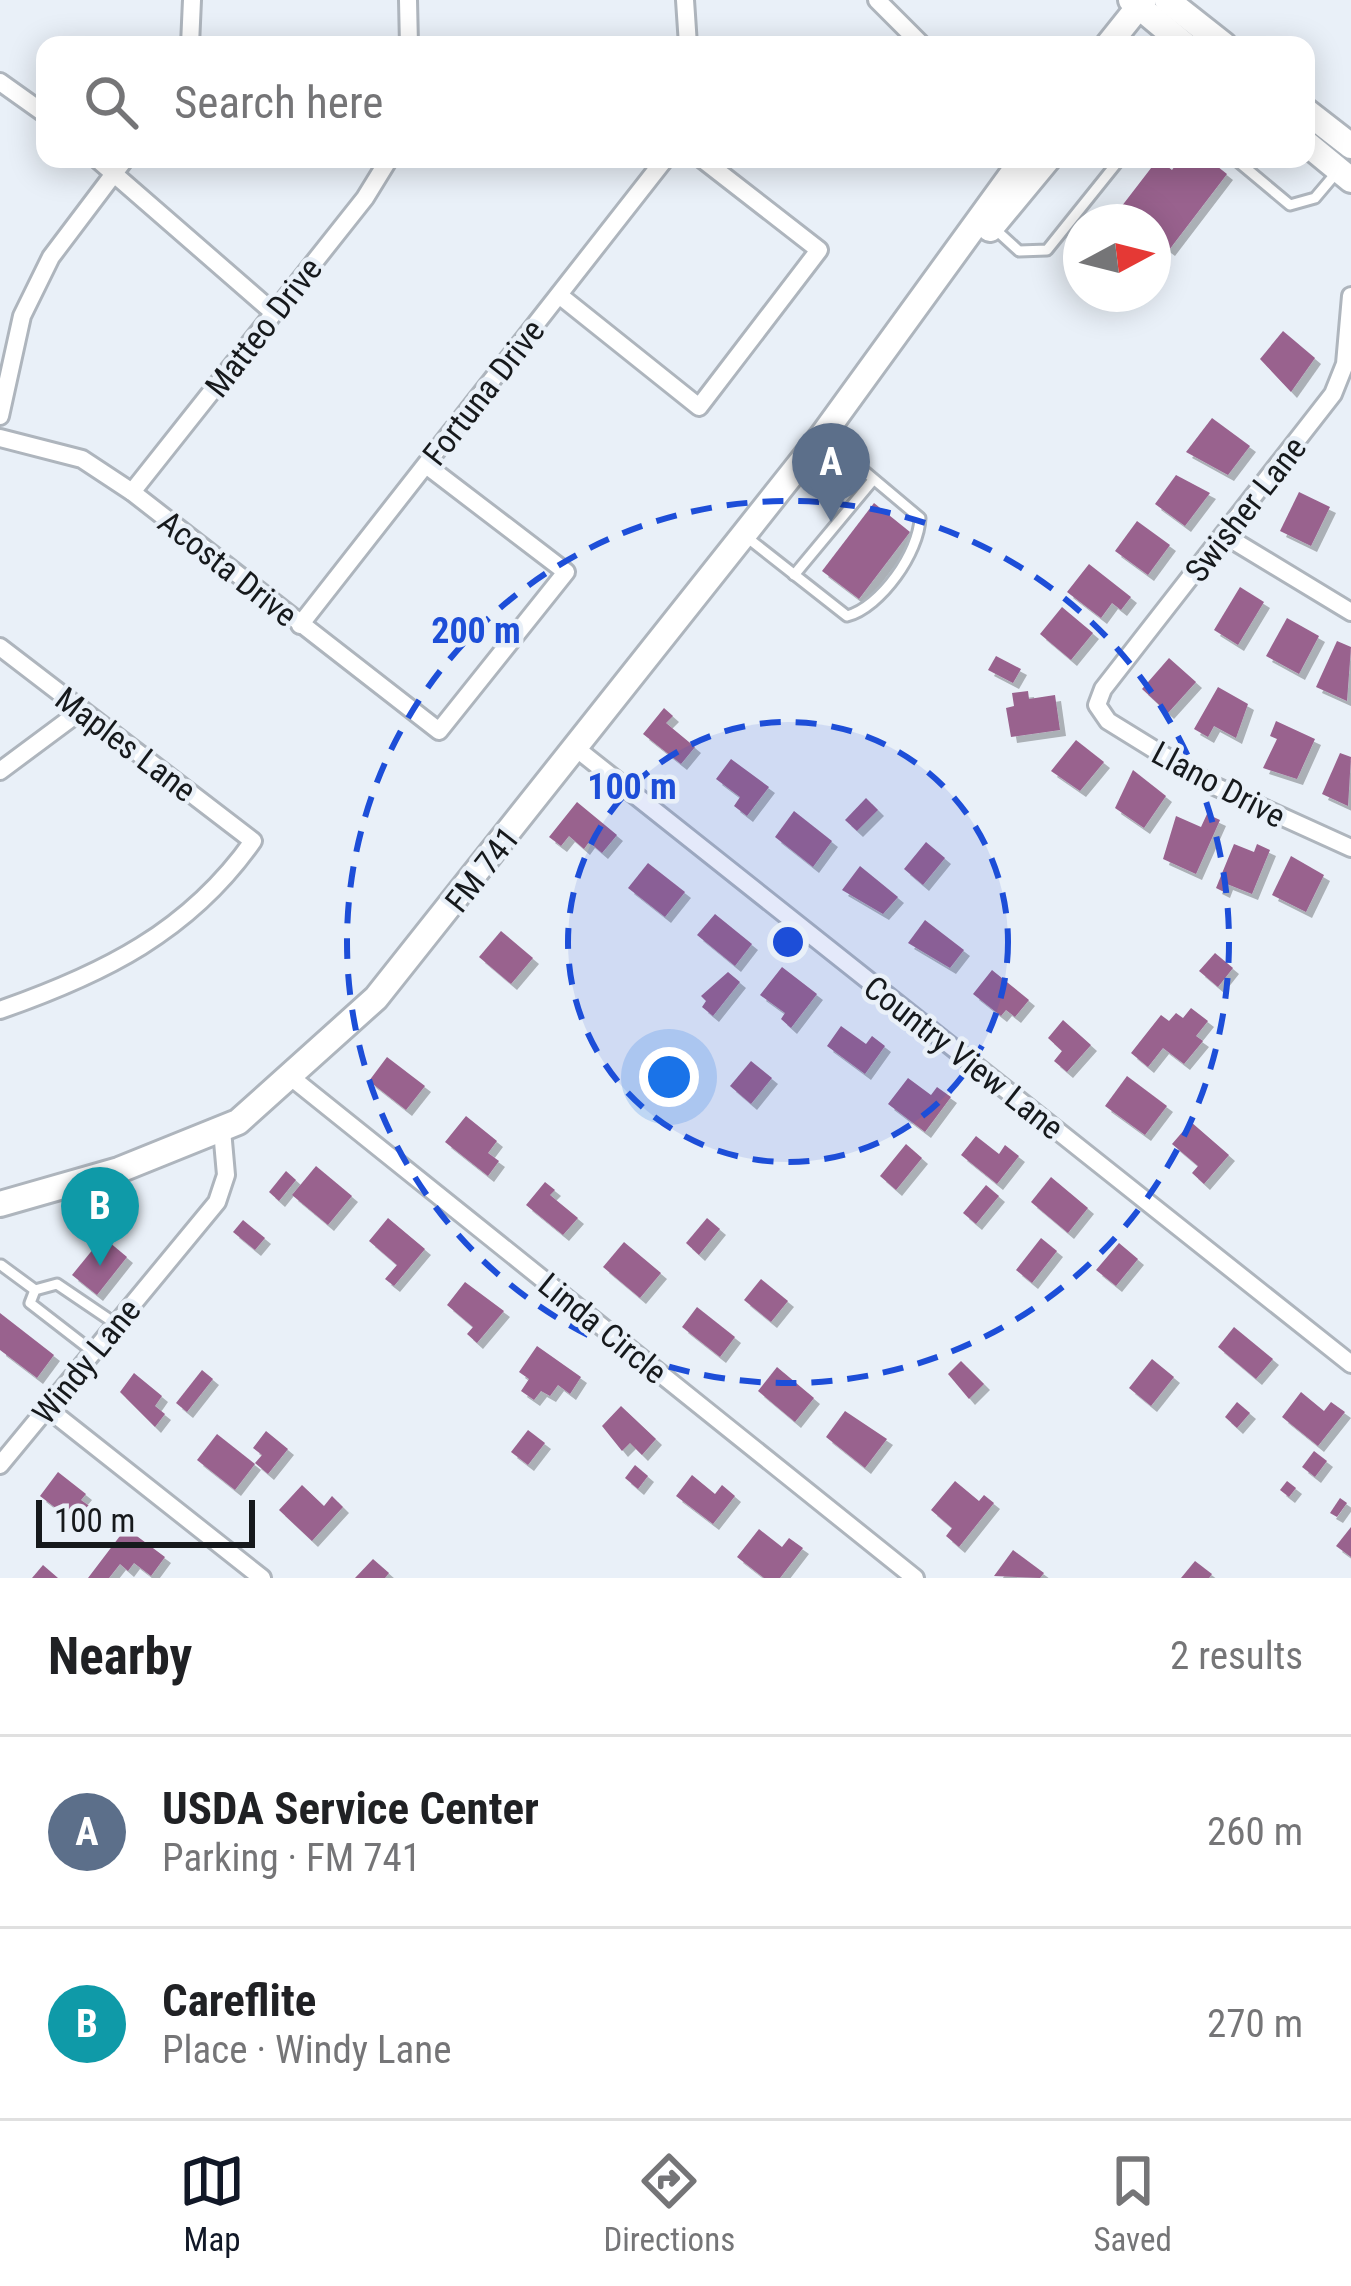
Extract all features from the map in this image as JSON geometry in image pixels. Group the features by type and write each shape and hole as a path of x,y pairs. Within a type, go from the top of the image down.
{"main road":[{"path":"1114,36 1138,2 1170,7 1211,36"},
{"path":"1149,36 1170,7"},
{"path":"1170,7 1181,36"},
{"path":"1315,118 1351,146"},
{"path":"1315,150 1345,175"},
{"name":"FM 741","path":"0,1204 119,1170 222,1130 292,1078 412,958 822,436 1017,168"},
{"name":"FM 741","path":"898,334 1040,168"}],"street":[{"path":"190,36 192,0"},
{"path":"408,0 409,36"},
{"path":"685,0 687,36"},
{"path":"877,0 913,36"},
{"path":"0,82 36,108"},
{"path":"0,416 22,316 51,257 118,168"},
{"path":"122,168 274,314"},
{"name":"Matteo Drive","path":"132,492 365,198 383,168"},
{"name":"Fortuna Drive","path":"300,625 658,168"},
{"path":"559,295 699,407 819,250 714,168"},
{"name":"Swisher Lane","path":"1097,705 1103,689 1334,394 1348,365 1351,296"},
{"name":"Acosta Drive","path":"0,438 82,459 132,492 440,731 566,572 426,465"},
{"path":"1224,535 1351,612"},
{"name":"Maples Lane","path":"0,647 253,841 220,887 169,927 102,971 0,1010"},
{"name":"Llano Drive","path":"1097,705 1108,721 1210,784 1351,848"},
{"path":"0,771 82,710"},
{"name":"Country View Lane","path":"577,749 1351,1364"},
{"name":"Linda Circle","path":"292,1078 915,1578"},
{"name":"Windy Lane","path":"2,1460 217,1202 226,1175 222,1130"},
{"path":"47,1408 262,1578"}],"lane":[{"path":"992,226 1019,251 1047,250 1113,168"},
{"path":"1245,168 1290,205 1315,199 1345,175"},
{"path":"744,535 847,616 866,611 920,541 920,518 822,436"},
{"path":"794,575 873,479"},
{"path":"1,1265 35,1290"},
{"path":"35,1290 57,1284 116,1324"},
{"path":"35,1290 30,1303 94,1352"}],"building":[{"path":"1151,168 1219,168 1227,174 1171,247 1171,204 1123,204"},
{"path":"1283,331 1315,358 1291,392 1260,359"},
{"path":"1212,418 1250,446 1228,475 1186,452"},
{"path":"1176,475 1210,493 1185,526 1155,504"},
{"path":"1299,492 1330,507 1311,546 1280,531"},
{"path":"874,503 910,532 859,599 822,571"},
{"path":"1137,521 1170,545 1148,575 1115,551"},
{"path":"1089,564 1131,597 1121,610 1112,603 1101,618 1067,592"},
{"path":"1240,587 1264,602 1238,645 1214,630"},
{"path":"1062,607 1093,633 1071,660 1040,634"},
{"path":"1287,618 1319,636 1299,674 1266,656"},
{"path":"1337,641 1351,647 1347,701 1316,687"},
{"path":"996,656 1021,669 1013,683 988,670"},
{"path":"1169,658 1196,682 1168,713 1142,689"},
{"path":"1218,687 1248,704 1236,738 1214,726 1208,737 1194,729"},
{"path":"1028,691 1029,699 1055,695 1060,730 1011,737 1006,708 1014,706 1012,693"},
{"path":"664,708 673,716 666,723 695,747 681,764 643,734"},
{"path":"1276,721 1315,739 1297,779 1263,768 1277,739 1270,736"},
{"path":"1076,740 1104,762 1080,791 1051,771"},
{"path":"1340,753 1351,757 1348,806 1322,794"},
{"path":"731,759 769,787 747,816 734,806 740,797 716,779"},
{"path":"1133,770 1166,796 1144,828 1115,808"},
{"path":"866,798 878,810 857,831 845,820"},
{"path":"577,802 617,835 602,853 589,842 584,849 569,836 561,846 549,837"},
{"path":"794,811 832,841 813,867 775,837"},
{"path":"1207,814 1220,820 1196,874 1163,859 1176,816 1201,827"},
{"path":"926,842 945,858 923,885 904,869"},
{"path":"1234,844 1254,852 1257,844 1270,850 1252,894 1227,884 1224,892 1216,888"},
{"path":"1291,856 1324,875 1306,912 1272,895"},
{"path":"648,863 685,892 665,917 628,888"},
{"path":"860,866 898,897 883,914 842,890"},
{"path":"715,914 752,944 735,966 697,935"},
{"path":"925,920 964,950 950,968 908,943"},
{"path":"501,931 533,958 511,984 479,957"},
{"path":"1215,953 1233,968 1218,987 1199,971"},
{"path":"782,967 817,994 791,1028 781,1019 785,1013 760,995"},
{"path":"992,970 1029,1000 1015,1017 1006,1010 1001,1016 973,994"},
{"path":"728,972 740,982 713,1016 702,1007 706,1001 701,996"},
{"path":"1191,1008 1208,1021 1196,1036 1203,1041 1184,1064 1163,1048 1148,1067 1131,1053 1161,1015 1169,1021 1176,1013 1183,1018"},
{"path":"1063,1020 1091,1045 1067,1072 1054,1061 1062,1051 1048,1038"},
{"path":"841,1026 866,1044 872,1036 885,1046 865,1074 827,1046"},
{"path":"387,1057 425,1086 406,1110 369,1081"},
{"path":"751,1061 772,1078 751,1104 730,1086"},
{"path":"1127,1076 1167,1106 1145,1135 1105,1106"},
{"path":"908,1078 931,1095 937,1087 951,1097 925,1132 888,1104"},
{"path":"466,1116 497,1141 488,1153 499,1161 488,1176 445,1142"},
{"path":"1191,1122 1229,1155 1204,1184 1192,1173 1198,1166 1172,1144"},
{"path":"976,1136 999,1154 1005,1145 1019,1156 997,1184 961,1155"},
{"path":"906,1144 922,1158 896,1190 880,1176"},
{"path":"316,1166 352,1196 328,1225 292,1195"},
{"path":"286,1171 296,1180 279,1201 269,1192"},
{"path":"1051,1177 1088,1208 1068,1233 1031,1202"},
{"path":"545,1182 555,1190 550,1195 578,1218 563,1235 526,1205"},
{"path":"986,1185 999,1196 976,1224 963,1213"},
{"path":"388,1218 425,1249 394,1286 385,1279 397,1265 369,1241"},
{"path":"707,1218 720,1229 699,1255 686,1243"},
{"path":"243,1220 265,1238 255,1250 233,1232"},
{"path":"103,1237 127,1257 97,1295 72,1275"},
{"path":"1041,1238 1057,1251 1032,1283 1016,1270"},
{"path":"624,1242 661,1273 640,1298 603,1267"},
{"path":"1119,1243 1138,1259 1116,1286 1096,1270"},
{"path":"761,1279 788,1301 771,1322 744,1300"},
{"path":"465,1282 504,1311 477,1343 467,1334 473,1327 447,1305"},
{"path":"697,1307 735,1337 720,1357 682,1327"},
{"path":"0,1313 54,1355 37,1378 0,1350"},
{"path":"1234,1327 1273,1359 1256,1379 1218,1347"},
{"path":"537,1346 581,1377 570,1394 558,1385 550,1396 541,1391 534,1400 521,1391 529,1379 519,1372"},
{"path":"1152,1359 1174,1377 1151,1406 1129,1388"},
{"path":"961,1361 984,1384 969,1399 948,1374"},
{"path":"777,1367 814,1398 795,1422 758,1391"},
{"path":"202,1370 213,1379 187,1412 176,1403"},
{"path":"134,1373 162,1396 155,1406 165,1414 155,1427 120,1392"},
{"path":"1301,1392 1324,1411 1331,1402 1345,1412 1318,1446 1282,1417"},
{"path":"1237,1402 1250,1413 1237,1428 1225,1417"},
{"path":"621,1406 656,1439 642,1455 630,1443 622,1451 602,1426"},
{"path":"845,1411 887,1439 865,1468 826,1437"},
{"path":"528,1430 545,1443 528,1465 511,1452"},
{"path":"266,1431 288,1449 268,1474 255,1463 262,1455 253,1448"},
{"path":"217,1434 255,1464 235,1490 197,1460"},
{"path":"1314,1451 1327,1461 1315,1477 1302,1467"},
{"path":"635,1465 648,1476 638,1489 625,1478"},
{"path":"58,1472 86,1494 81,1500 92,1508 78,1526 59,1512 52,1514 57,1509 40,1496"},
{"path":"692,1475 715,1494 722,1485 735,1496 713,1524 676,1496"},
{"path":"955,1481 979,1501 984,1495 994,1503 959,1547 946,1536 952,1528 931,1510"},
{"path":"1287,1481 1296,1488 1289,1497 1280,1490"},
{"path":"302,1485 324,1506 332,1496 343,1507 312,1541 279,1510"},
{"path":"1340,1498 1347,1503 1337,1517 1330,1513"},
{"path":"1351,1527 1351,1557 1336,1546"},
{"path":"126,1528 165,1557 151,1576 134,1563 128,1571 120,1564 109,1578 88,1578"},
{"path":"759,1529 782,1547 789,1538 803,1548 780,1578 764,1578 737,1557"},
{"path":"1013,1550 1044,1573 1040,1578 994,1576"},
{"path":"373,1559 389,1573 385,1578 355,1578"},
{"path":"1195,1561 1212,1574 1209,1578 1181,1578"},
{"path":"43,1565 58,1578 32,1578"}],"place":[{"name":"USDA Service Center","path":"831,522"},
{"name":"Careflite","path":"100,1266"}]}
